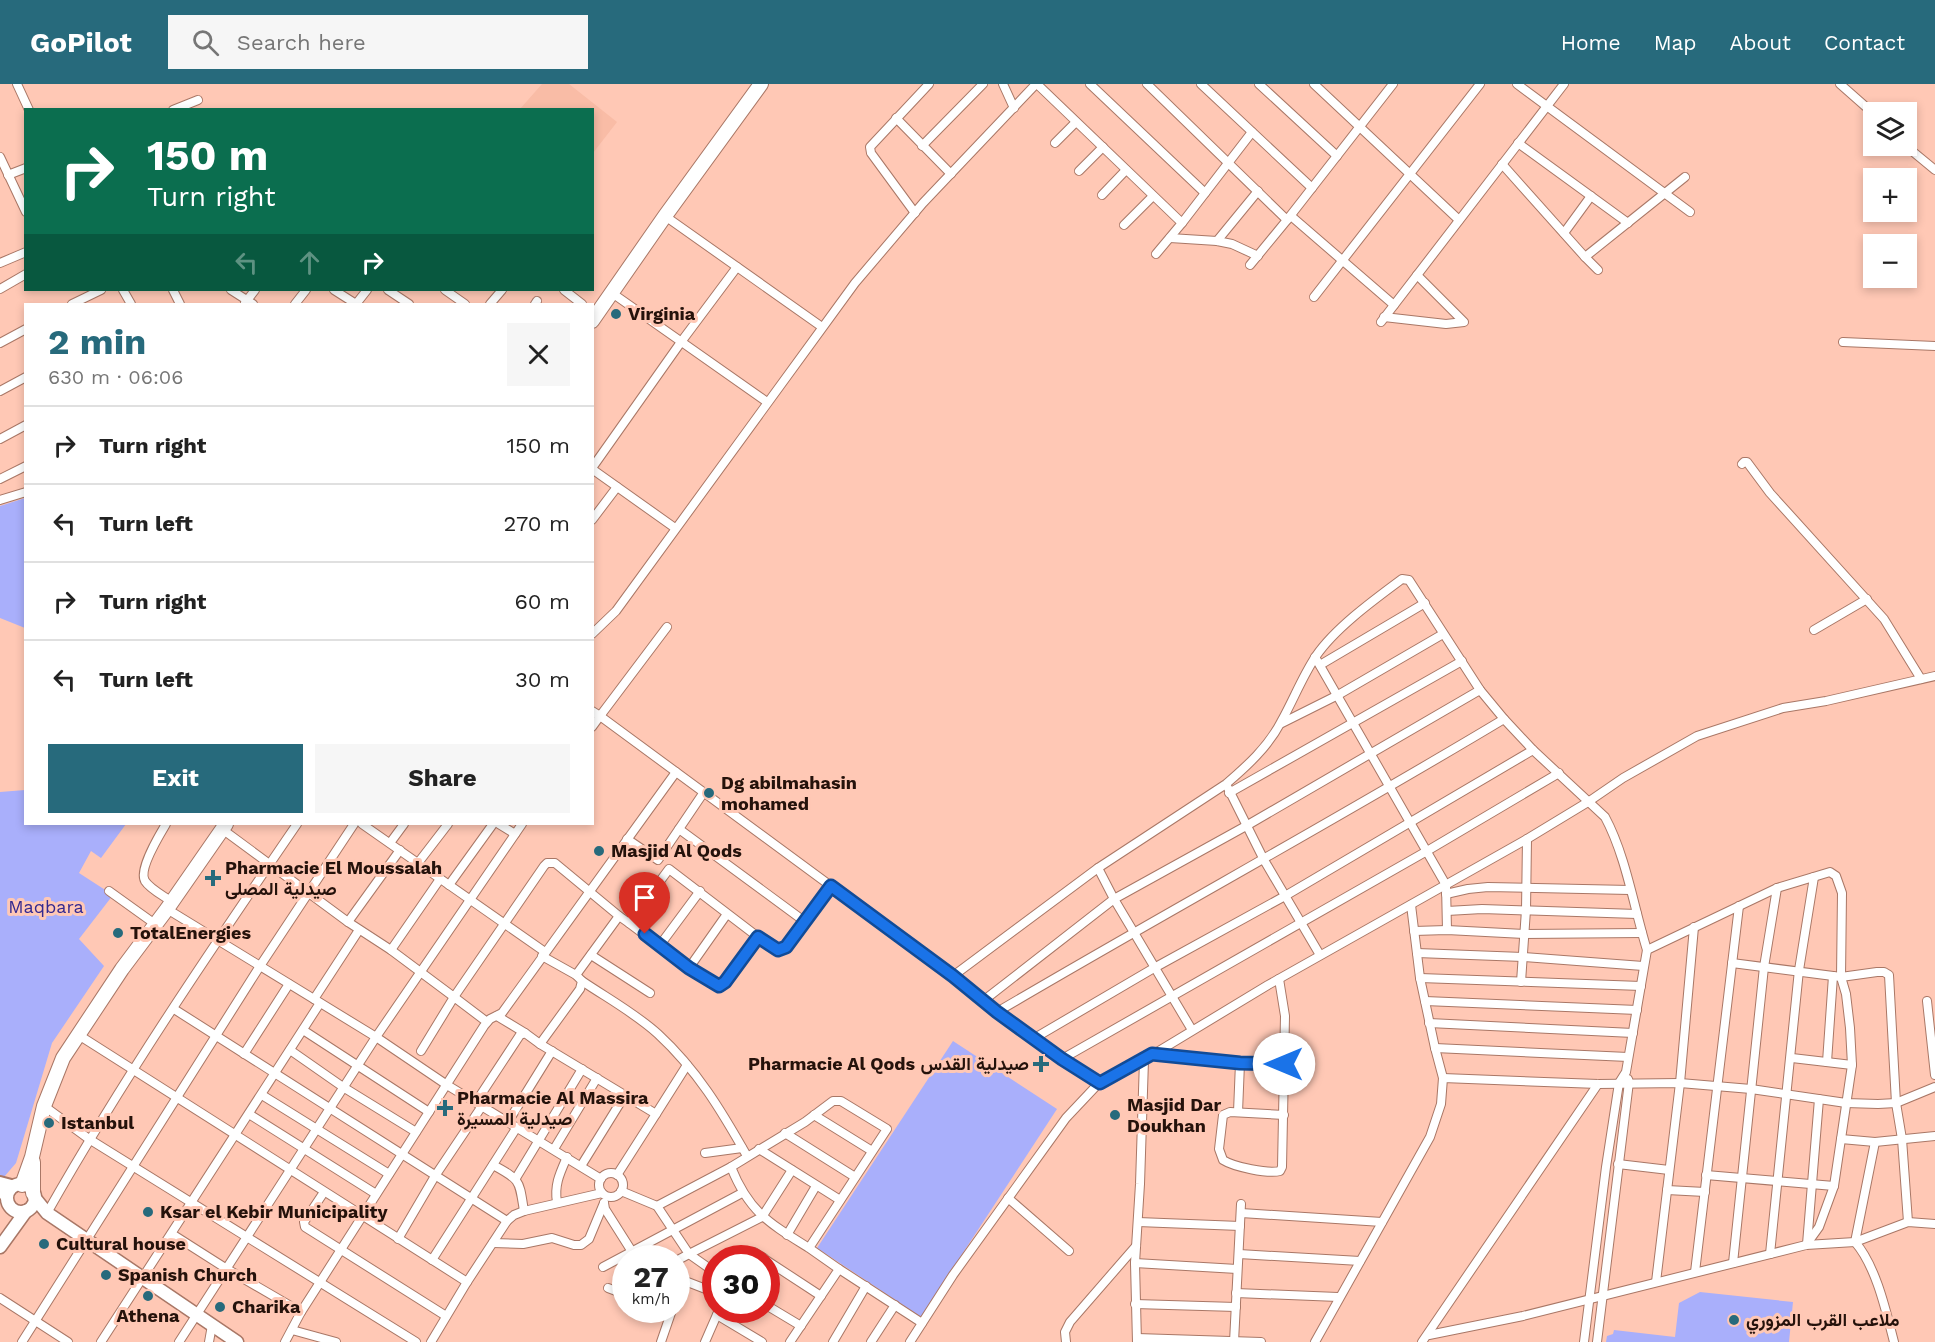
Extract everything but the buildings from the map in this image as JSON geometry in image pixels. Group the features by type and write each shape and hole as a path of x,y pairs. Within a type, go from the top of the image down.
{"highway":[{"path":"594,316 761,84"},
{"path":"26,1190 44,1106 58,1067 77,1034 224,826"}],"main road":[{"path":"26,1190 47,1213 237,1342"},
{"path":"0,1247 10,1235 15,1203 9,1191 26,1190"},
{"path":"15,1203 34,1201 26,1190"},
{"path":"15,1203 47,1213"}],"street":[{"path":"17,84 28,108"},
{"path":"915,213 870,150 871,145 929,84"},
{"path":"922,146 983,84"},
{"path":"1003,84 1014,108"},
{"path":"594,632 616,612 855,283 915,213 1037,84 1182,223"},
{"path":"1090,84 1205,193"},
{"path":"1147,84 1258,192 1394,305"},
{"path":"1201,84 1312,188"},
{"path":"1259,84 1337,156"},
{"path":"1314,84 1460,219"},
{"path":"1250,266 1393,84"},
{"path":"1314,297 1480,84"},
{"path":"1517,84 1690,212"},
{"path":"1417,275 1464,322 1446,324 1382,319 1564,84"},
{"path":"1840,84 1863,104"},
{"path":"178,108 198,100"},
{"path":"896,118 951,174"},
{"path":"1055,143 1076,122"},
{"path":"1156,254 1252,132"},
{"path":"1518,143 1628,223"},
{"path":"1079,171 1103,147"},
{"path":"1917,155 1935,170"},
{"path":"0,158 24,208"},
{"path":"1502,164 1598,270"},
{"path":"8,175 24,169"},
{"path":"1102,195 1126,170"},
{"path":"1585,257 1685,177"},
{"path":"1217,241 1258,192"},
{"path":"1124,225 1153,196"},
{"path":"1564,232 1592,196"},
{"path":"665,216 822,327"},
{"path":"1170,238 1232,244 1258,256"},
{"path":"0,262 24,253"},
{"path":"594,466 737,267"},
{"path":"0,289 24,275"},
{"path":"74,303 99,291"},
{"path":"232,291 248,303"},
{"path":"296,303 305,291"},
{"path":"336,291 354,303"},
{"path":"357,303 366,291"},
{"path":"390,291 408,303"},
{"path":"446,291 464,303"},
{"path":"491,303 501,291"},
{"path":"565,291 581,303"},
{"path":"612,293 767,402"},
{"path":"0,343 24,330"},
{"path":"1843,342 1935,346"},
{"path":"0,391 24,378"},
{"path":"0,439 24,426"},
{"path":"1742,464 1747,462 1770,493 1884,619 1921,679"},
{"path":"0,479 24,467"},
{"path":"594,470 675,528"},
{"path":"594,517 617,487"},
{"path":"0,500 24,493"},
{"path":"953,976 1098,867 1226,784 1258,755 1281,723 1315,657 1330,637 1402,579 1409,580 1480,690 1533,750 1605,818 1611,828 1647,950 1626,1072 1619,1083 1584,1342"},
{"path":"1814,630 1867,599"},
{"path":"1320,665 1425,603"},
{"path":"594,724 667,627"},
{"path":"1281,723 1338,695 1443,634"},
{"path":"1315,657 1355,723 1446,885 1448,930"},
{"path":"1229,793 1462,661"},
{"path":"910,1342 953,1275 1066,1118 1100,1083 1320,955 1527,839 1623,778 1697,736 1784,708 1826,701 1935,675"},
{"path":"983,1001 1114,899 1246,826 1480,690"},
{"path":"594,712 953,976 997,1012 1062,1059 1100,1083"},
{"path":"997,1012 1133,932 1264,860 1504,719"},
{"path":"1034,1039 1154,968 1285,896 1533,750"},
{"path":"285,1342 301,1312 487,1022 502,1013 676,772"},
{"path":"1062,1059 1301,924 1559,773"},
{"path":"1226,784 1264,860 1320,955"},
{"path":"658,860 704,792"},
{"path":"166,825 143,876 146,883 170,905 217,940 601,1179"},
{"path":"47,1213 89,1139 217,940 296,825"},
{"path":"22,1342 260,966 353,825"},
{"path":"363,825 657,1033 707,1088 747,1156"},
{"path":"390,843 403,825"},
{"path":"418,864 447,825"},
{"path":"448,885 492,825"},
{"path":"501,825 515,834"},
{"path":"178,1342 198,1315 328,1109 521,825"},
{"path":"224,826 270,864 487,1022"},
{"path":"679,829 804,921"},
{"path":"627,839 700,891 775,949 782,949 831,886"},
{"path":"1521,982 1527,888 1527,839"},
{"path":"348,922 400,850"},
{"path":"421,1051 454,997 547,863 559,865 619,916 714,984 722,985 758,937"},
{"path":"1098,867 1133,932 1192,1030"},
{"path":"629,923 669,869"},
{"path":"1647,950 1777,888 1832,873 1840,884 1842,919 1827,1062"},
{"path":"1770,1254 1792,1058 1799,970 1814,877"},
{"path":"391,950 440,879"},
{"path":"1446,894 1488,887 1630,890"},
{"path":"1733,1263 1764,967 1777,888"},
{"path":"109,891 155,924"},
{"path":"660,945 700,891"},
{"path":"1315,1342 1430,1137 1441,1104 1443,1078 1420,978 1411,905"},
{"path":"1695,1272 1739,906"},
{"path":"1447,911 1482,909 1636,914"},
{"path":"689,968 727,914"},
{"path":"540,1044 576,996 579,978 591,955 619,916"},
{"path":"1656,1282 1680,1083 1694,927"},
{"path":"100,1342 275,1075 359,930"},
{"path":"1414,931 1448,930 1524,934 1642,933"},
{"path":"1417,953 1523,957 1643,966"},
{"path":"591,955 650,993"},
{"path":"1732,963 1837,976 1877,972 1889,975 1896,1103 1902,1139 1908,1222"},
{"path":"1806,1245 1819,1227 1834,1186 1852,1065 1846,994 1837,976"},
{"path":"1420,978 1641,986"},
{"path":"1279,979 1285,1006 1284,1115 1282,1167 1280,1171 1269,1172 1234,1165 1220,1156 1221,1119 1226,1113 1284,1115"},
{"path":"244,1054 289,984"},
{"path":"1425,1001 1637,1010"},
{"path":"1927,1001 1935,1075"},
{"path":"174,1009 507,1221"},
{"path":"497,1016 656,1114"},
{"path":"1429,1023 1633,1033"},
{"path":"303,1030 429,1112"},
{"path":"398,1239 518,1038 525,1033"},
{"path":"77,1034 289,1171 467,1282"},
{"path":"1435,1048 1628,1058"},
{"path":"290,1050 416,1132"},
{"path":"508,1122 552,1052"},
{"path":"1152,1054 1240,1063 1284,1064"},
{"path":"1792,1058 1852,1065"},
{"path":"1144,1059 1142,1145 1134,1263 1137,1340 1261,1342"},
{"path":"1238,1112 1240,1063"},
{"path":"617,1174 687,1065"},
{"path":"516,1178 582,1069"},
{"path":"1597,1342 1629,1082 1626,1072"},
{"path":"554,1149 597,1078"},
{"path":"1443,1078 1598,1084 1680,1083 1787,1093 1846,1103 1878,1104 1896,1103 1935,1087"},
{"path":"1422,1342 1429,1335 1598,1084"},
{"path":"262,1095 389,1174"},
{"path":"581,1166 625,1095"},
{"path":"1806,1245 1819,1099"},
{"path":"657,1206 731,1167 814,1115 828,1103 837,1100 887,1129 809,1248"},
{"path":"44,1106 89,1139 416,1342"},
{"path":"249,1114 376,1194"},
{"path":"814,1115 872,1151"},
{"path":"432,1260 517,1127"},
{"path":"785,1133 855,1177"},
{"path":"1841,1139 1875,1142 1935,1136"},
{"path":"1855,1242 1875,1142"},
{"path":"705,1153 742,1148"},
{"path":"759,1149 840,1200"},
{"path":"557,1202 555,1191 558,1176 567,1157"},
{"path":"1618,1164 1669,1170"},
{"path":"493,1165 519,1182 524,1211"},
{"path":"731,1167 742,1192 762,1217 922,1323"},
{"path":"690,1253 762,1217 792,1170"},
{"path":"617,1174 606,1174 599,1186 604,1197 605,1209 628,1245"},
{"path":"617,1174 622,1180 621,1191"},
{"path":"1706,1175 1834,1186"},
{"path":"0,1182 26,1190"},
{"path":"787,1235 816,1185"},
{"path":"1667,1190 1705,1192"},
{"path":"621,1191 657,1206 683,1245"},
{"path":"431,1342 467,1282 507,1221 514,1215 557,1202 612,1197 621,1191"},
{"path":"324,1192 304,1222 305,1227 446,1316"},
{"path":"650,1245 742,1192"},
{"path":"494,1243 523,1244 552,1238 581,1245 589,1239 604,1197"},
{"path":"1008,1198 1069,1251"},
{"path":"1234,1342 1241,1204"},
{"path":"1241,1213 1382,1222"},
{"path":"1138,1222 1240,1226"},
{"path":"1429,1335 1603,1297 1806,1245 1855,1242 1908,1222 1935,1224"},
{"path":"172,1234 301,1312"},
{"path":"1855,1242 1865,1253 1894,1342"},
{"path":"1066,1342 1065,1332 1070,1322 1136,1246"},
{"path":"1239,1254 1360,1261"},
{"path":"1134,1263 1237,1269"},
{"path":"603,1267 612,1264"},
{"path":"780,1269 821,1296"},
{"path":"790,1342 839,1269"},
{"path":"833,1342 866,1286"},
{"path":"608,1288 612,1290"},
{"path":"1236,1293 1338,1298"},
{"path":"0,1298 68,1342"},
{"path":"1135,1304 1236,1307"},
{"path":"871,1342 895,1305"},
{"path":"780,1313 801,1326"},
{"path":"661,1342 668,1323"},
{"path":"705,1342 713,1323"},
{"path":"734,1323 762,1342"},
{"path":"209,1342 212,1325"},
{"path":"292,1330 336,1342"}],"shaded area":[{"path":"542,84 569,84 617,122 594,152 594,108 521,108"}],"green space":[{"path":"24,499 24,628 0,618 0,506"},
{"name":"Maqbara","path":"24,790 24,825 125,825 101,858 91,851 79,873 113,895 79,939 104,966 52,1043 16,1163 4,1177 0,1175 0,792"},
{"path":"953,1041 1057,1109 921,1317 817,1248"},
{"name":"ملاعب القرب المزوري","path":"1700,1292 1793,1302 1789,1342 1606,1342 1607,1336 1613,1334 1614,1330 1675,1337 1679,1303"}],"place":[{"name":"Virginia","path":"616,314"},
{"name":"Dg abilmahasin mohamed","path":"709,793"},
{"name":"Masjid Al Qods","path":"599,851"},
{"name":"Pharmacie El Moussalah صيدلية المصلى","path":"213,878"},
{"name":"TotalEnergies","path":"118,933"},
{"name":"Pharmacie Al Qods صيدلية القدس","path":"1041,1064"},
{"name":"Pharmacie Al Massira صيدلية المسيرة","path":"445,1108"},
{"name":"Masjid Dar Doukhan","path":"1115,1115"},
{"name":"Istanbul","path":"49,1123"},
{"name":"Ksar el Kebir Municipality","path":"148,1212"},
{"name":"Cultural house","path":"44,1244"},
{"name":"Spanish Church","path":"106,1275"},
{"name":"Athena","path":"148,1296"},
{"name":"Charika","path":"220,1307"},
{"name":"ملاعب القرب المزوري","path":"1734,1320"}],"route":[{"path":"645,934 689,968 719,986 725,982 758,937 778,950 786,947 831,886 953,976 997,1012 1062,1059 1100,1083 1152,1054 1187,1059 1284,1064"}]}
